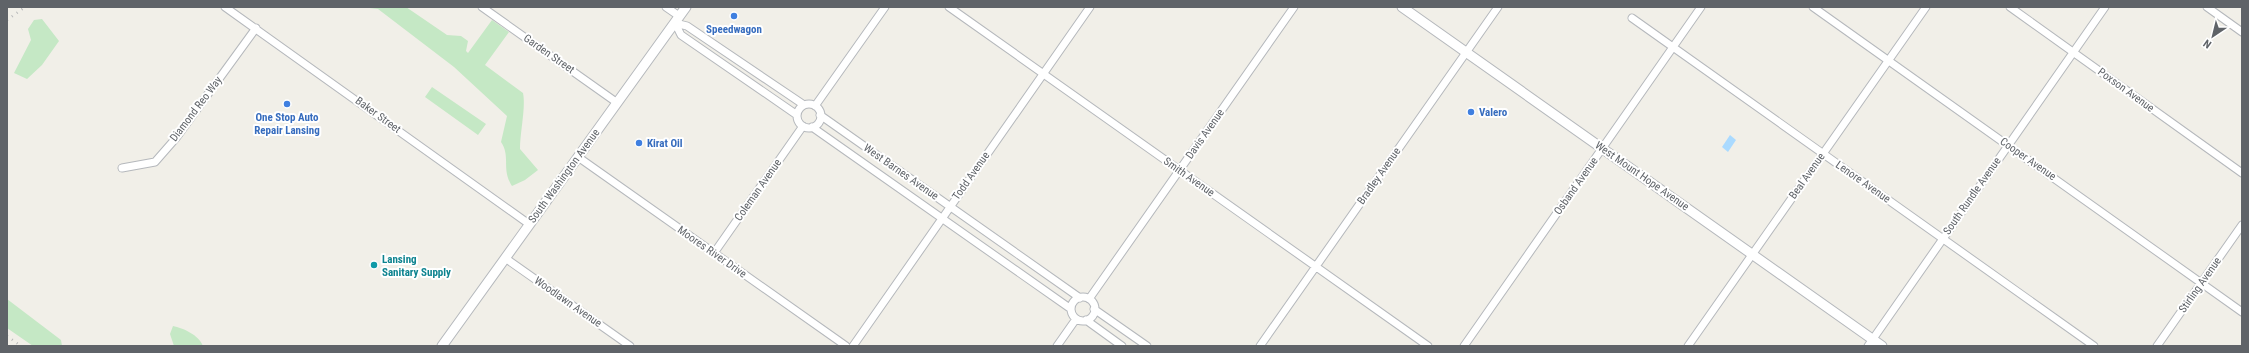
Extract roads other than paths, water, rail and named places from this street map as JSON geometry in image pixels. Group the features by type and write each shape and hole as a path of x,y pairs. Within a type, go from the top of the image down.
{"street":[{"name":"Baker Street","path":"225,7 529,224"},
{"name":"Garden Street","path":"482,7 616,102"},
{"path":"666,7 677,20 804,105 815,106"},
{"name":"South Washington Avenue","path":"442,346 616,102 686,7"},
{"path":"815,106 885,7"},
{"name":"Smith Avenue","path":"949,7 1428,346"},
{"name":"Todd Avenue","path":"853,346 1090,7"},
{"name":"Davis Avenue","path":"1089,299 1294,7"},
{"name":"West Mount Hope Avenue","path":"1402,7 1752,253 1870,343 1882,346"},
{"name":"Bradley Avenue","path":"1260,346 1498,7"},
{"name":"Osband Avenue","path":"1464,346 1701,7"},
{"name":"Cooper Avenue","path":"1813,7 2242,312"},
{"name":"Beal Avenue","path":"1688,346 1926,7"},
{"name":"Poxson Avenue","path":"2010,7 2242,172"},
{"name":"South Rundle Avenue","path":"1870,343 2105,7"},
{"path":"2207,7 2242,32"},
{"name":"Lenore Avenue","path":"1632,18 2094,346"},
{"path":"677,20 681,35 797,115"},
{"name":"Diamond Reo Way","path":"122,168 154,162 176,138 256,28"},
{"path":"804,105 799,109 797,115 798,122 803,126 812,127 818,122 820,115 815,106"},
{"name":"West Barnes Avenue","path":"820,115 1080,298"},
{"name":"Coleman Avenue","path":"714,253 803,126"},
{"name":"West Barnes Avenue","path":"812,127 1071,309"},
{"name":"Moores River Drive","path":"578,157 846,346"},
{"name":"Stirling Avenue","path":"2157,346 2242,225"},
{"name":"Woodlawn Avenue","path":"505,258 630,346"},
{"path":"1076,319 1071,309 1073,302 1080,298 1089,299 1094,308 1147,346"},
{"path":"1086,320 1091,317 1094,308"},
{"path":"1076,319 1086,320 1122,346"},
{"path":"1057,346 1076,319"}],"water":[{"path":"1730,135 1736,140 1728,152 1722,147"}],"railway":[{"path":"7,20 25,7"},
{"path":"7,336 21,346"}],"place":[{"name":"Speedwagon","path":"734,16"},
{"name":"One Stop Auto Repair Lansing","path":"287,104"},
{"name":"Valero","path":"1471,112"},
{"name":"Kirat Oil","path":"639,143"},
{"name":"Lansing Sanitary Supply","path":"374,265"}]}
